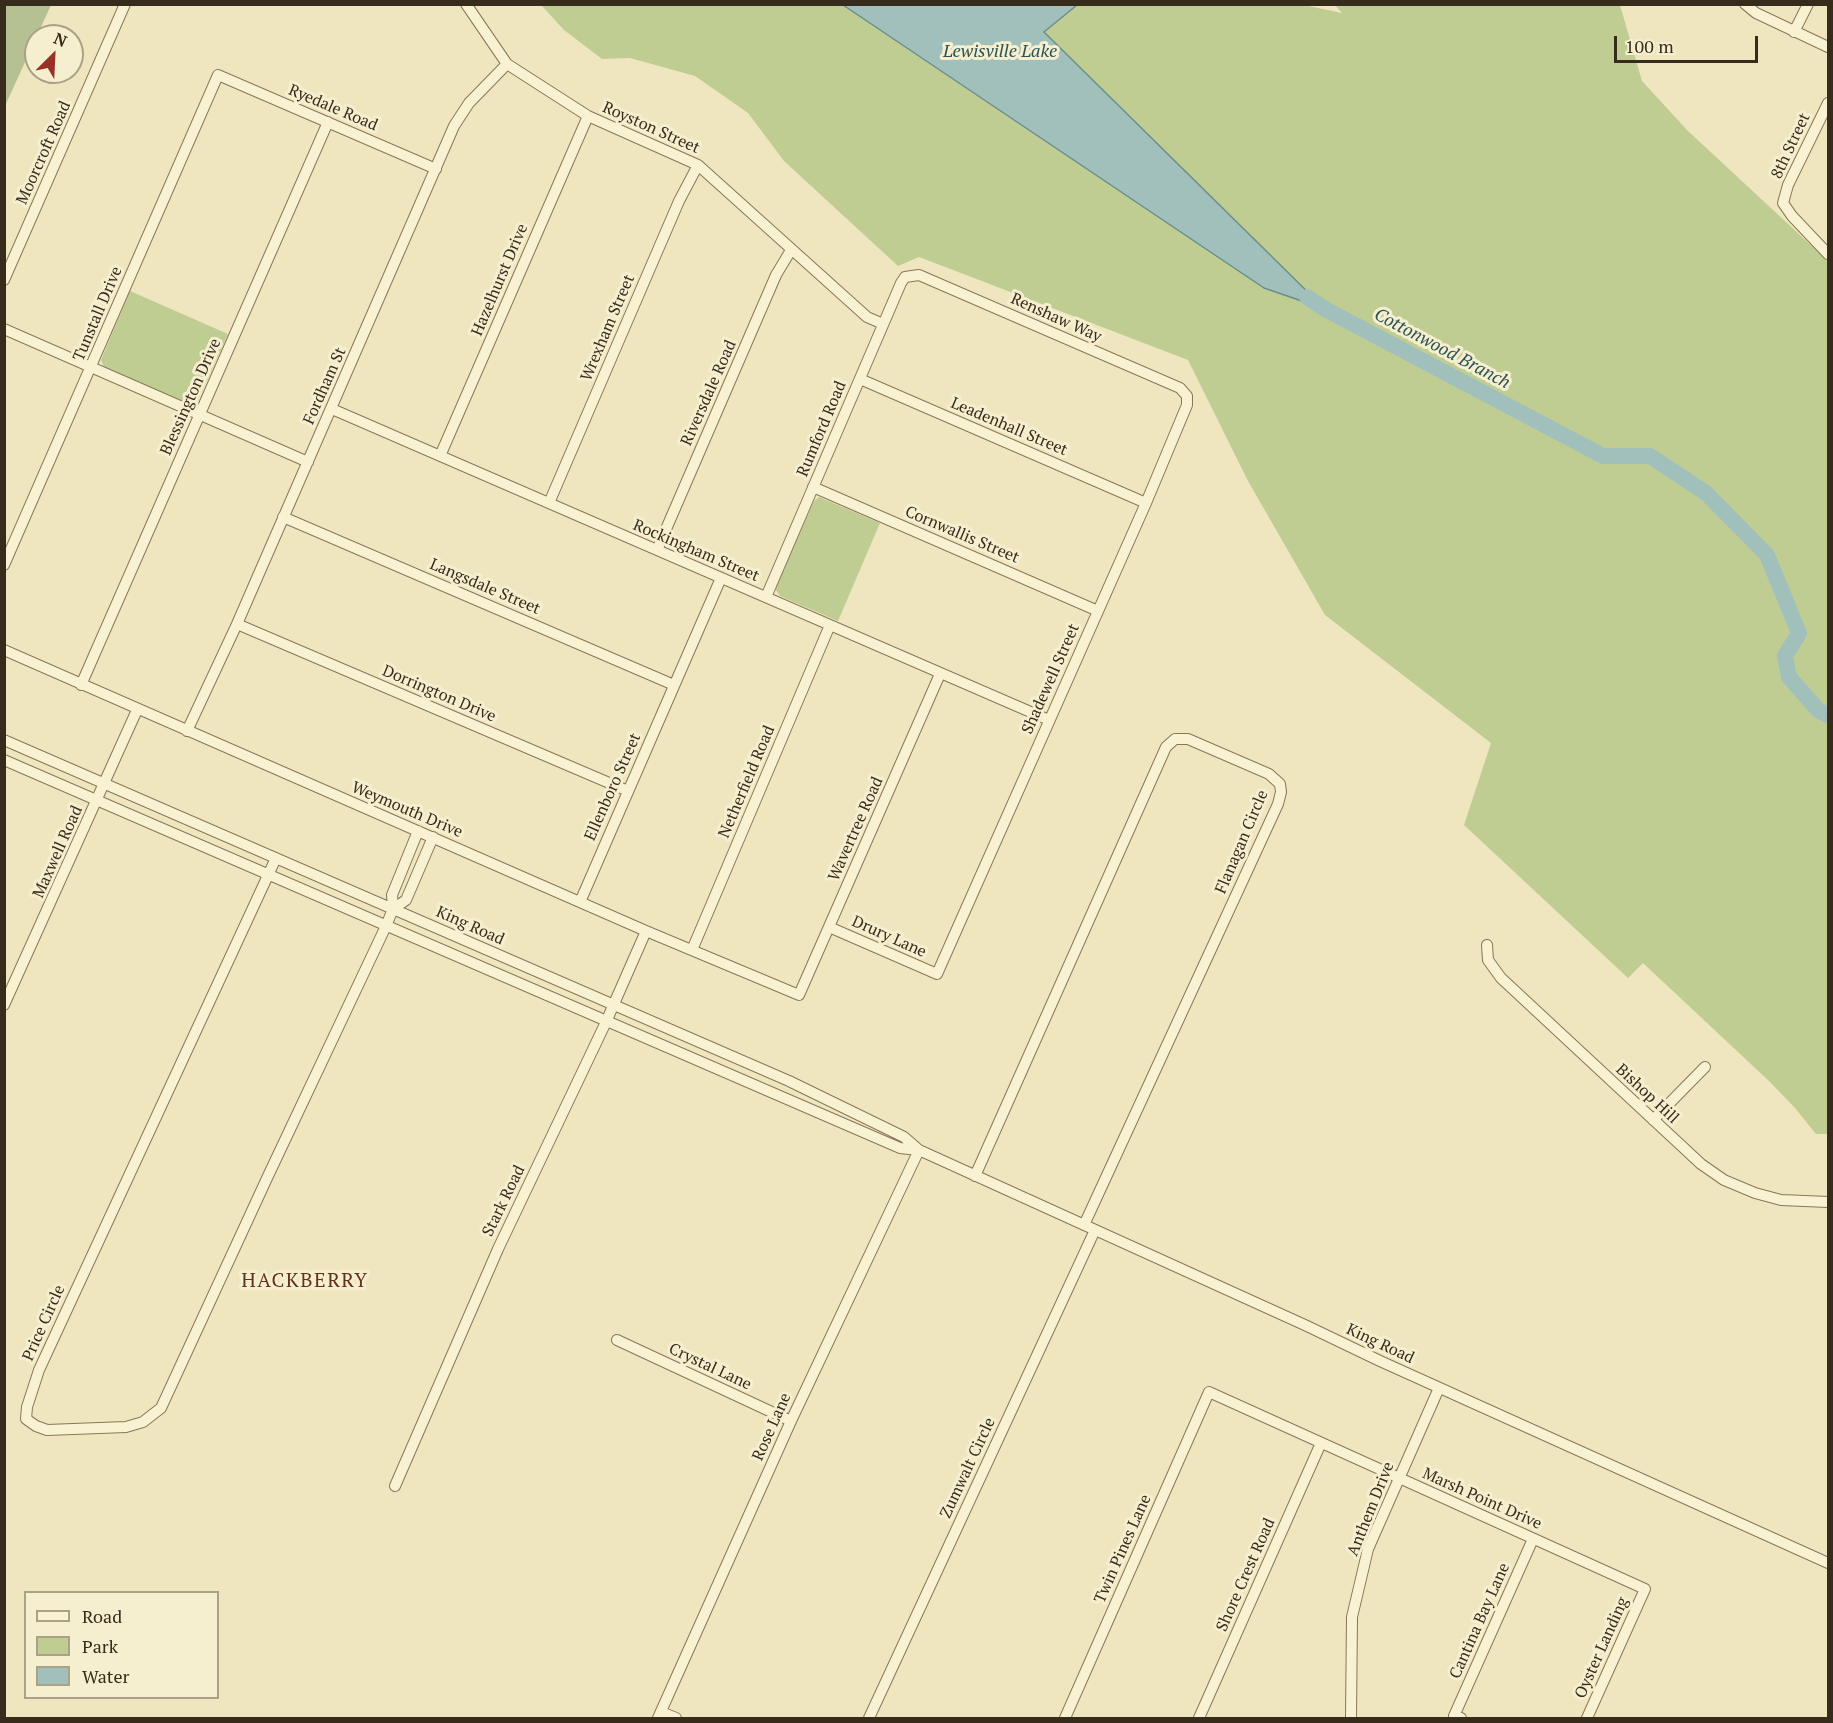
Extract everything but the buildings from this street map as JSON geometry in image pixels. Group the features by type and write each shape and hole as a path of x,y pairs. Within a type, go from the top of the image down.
{"street":[{"name":"Moorcroft Road","path":"4,280 125,4"},
{"name":"Royston Street","path":"466,4 507,64 588,116 698,165 867,317 883,324"},
{"path":"1745,4 1756,13 1828,47"},
{"path":"1794,32 1808,4"},
{"name":"Fordham St","path":"187,731 237,624 459,118 477,94 507,64"},
{"name":"Ryedale Road","path":"218,75 436,170"},
{"name":"Tunstall Drive","path":"4,565 218,75"},
{"name":"8th Street","path":"1828,103 1788,185 1783,204 1828,254"},
{"name":"Hazelhurst Drive","path":"440,456 588,116"},
{"name":"Blessington Drive","path":"81,685 328,122"},
{"name":"Wrexham Street","path":"549,503 679,201 698,165"},
{"name":"Riversdale Road","path":"657,550 776,275 791,250"},
{"name":"Renshaw Way","path":"910,276 919,275 1180,388 1187,396"},
{"name":"Rumford Road","path":"766,597 901,283 910,276"},
{"path":"4,329 308,462"},
{"name":"Leadenhall Street","path":"860,379 1146,503"},
{"name":"Shadewell Street","path":"937,974 1146,503 1187,405 1187,396"},
{"name":"Rockingham Street","path":"332,409 1049,720"},
{"name":"Cornwallis Street","path":"813,487 1098,611"},
{"name":"Langsdale Street","path":"283,518 674,685"},
{"name":"Ellenboro Street","path":"580,902 721,578"},
{"name":"Dorrington Drive","path":"237,624 628,791"},
{"name":"Netherfield Road","path":"692,950 830,625"},
{"name":"Weymouth Drive","path":"4,650 646,932 799,995"},
{"name":"Wavertree Road","path":"799,995 940,674"},
{"name":"Maxwell Road","path":"4,1005 98,801 137,710"},
{"name":"Flanagan Circle","path":"975,1176 1166,747 1175,739 1188,739 1269,774 1280,784 1278,804 1090,1227"},
{"name":"King Road","path":"4,740 789,1081 904,1137 919,1150 975,1176 1828,1563"},
{"name":"King Road","path":"4,760 900,1148 919,1150"},
{"path":"386,926 393,909 392,895 418,831"},
{"path":"393,909 406,900 433,837"},
{"name":"Price Circle","path":"276,858 39,1370 27,1407 26,1419 36,1426 47,1430 126,1427 143,1422 161,1408 386,926"},
{"name":"Drury Lane","path":"829,927 937,974"},
{"name":"Stark Road","path":"394,1486 498,1249 614,1005 646,932"},
{"path":"452,954 461,938"},
{"name":"Bishop Hill","path":"1487,945 1488,960 1501,978 1701,1164 1724,1180 1755,1193 1781,1200 1828,1202"},
{"path":"715,1068 722,1052"},
{"path":"1653,1120 1705,1067"},
{"name":"Rose Lane","path":"660,1715 791,1421 919,1150"},
{"name":"Zumwalt Circle","path":"869,1719 1090,1227"},
{"name":"Crystal Lane","path":"617,1340 791,1421"},
{"name":"Anthem Drive","path":"1351,1719 1352,1617 1368,1549 1439,1388"},
{"name":"Marsh Point Drive","path":"1209,1392 1645,1589"},
{"name":"Twin Pines Lane","path":"1065,1719 1209,1392"},
{"name":"Shore Crest Road","path":"1199,1719 1321,1443"},
{"name":"Cantina Bay Lane","path":"1458,1717 1533,1539"},
{"name":"Oyster Landing","path":"1587,1719 1645,1589"},
{"path":"660,1715 676,1719"}],"green space":[{"path":"1077,4 1299,4 1342,13 1335,5 1620,5 1642,81 1688,131 1828,261 1828,1134 1816,1134 1770,1082 1643,963 1628,978 1464,825 1491,743 1325,615 1248,481 1188,360 919,257 898,266 784,161 748,113 695,76 630,58 602,59 564,30 541,5 843,5 988,103 1324,308 1044,32"},
{"path":"4,5 51,5 42,24 24,24 24,64 5,106"},
{"path":"130,291 228,334 198,400 190,404 104,367 101,360"},
{"path":"819,497 880,523 838,621 780,596 776,590 814,501"}],"water":[{"name":"Lewisville Lake","path":"843,5 1077,5 1044,32 1325,309 1264,288"}],"waterway":[{"name":"Cottonwood Branch","path":"1307,297 1325,309 1603,456 1650,456 1706,493 1767,555 1799,633 1785,656 1789,677 1818,710 1828,715"}],"district":[{"name":"HACKBERRY","path":"305,1281"}]}
